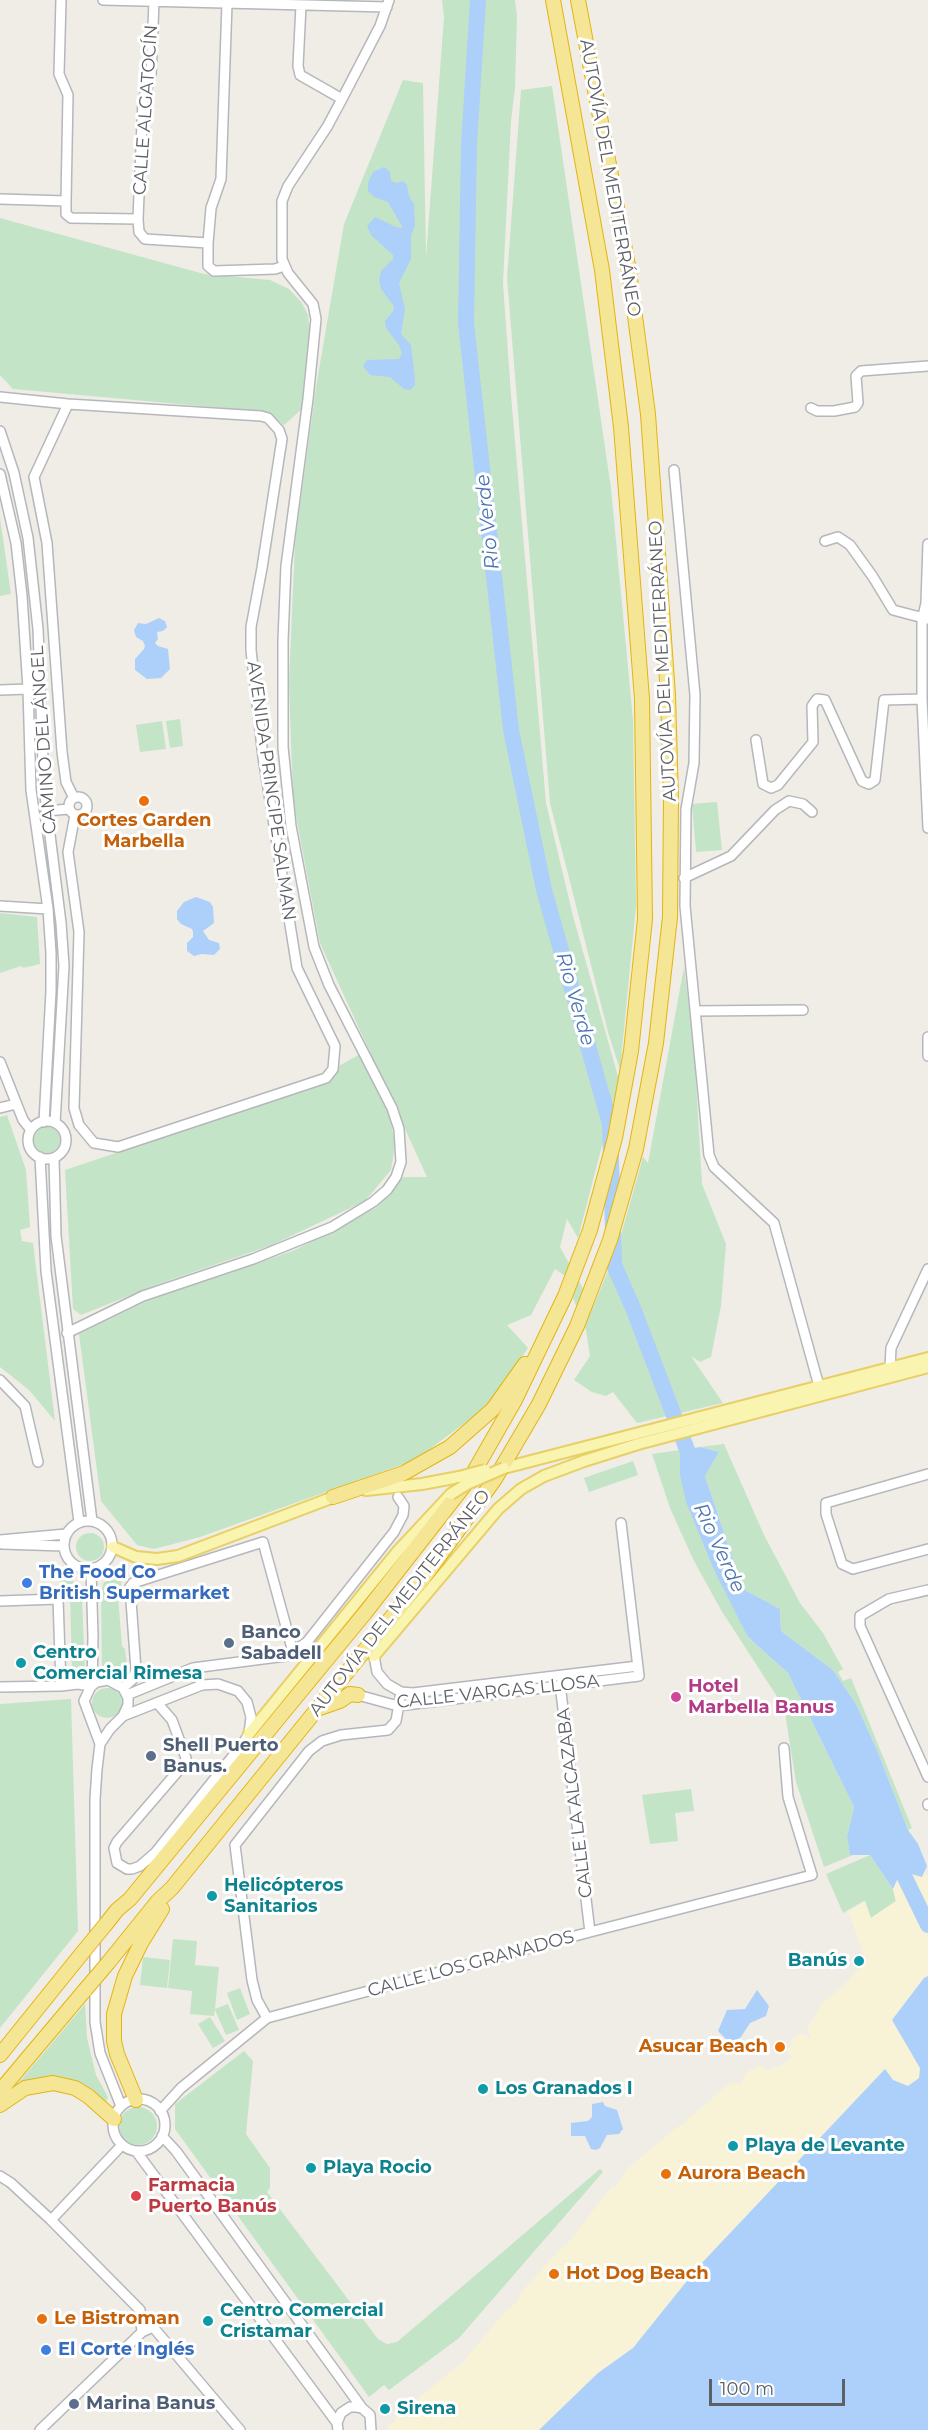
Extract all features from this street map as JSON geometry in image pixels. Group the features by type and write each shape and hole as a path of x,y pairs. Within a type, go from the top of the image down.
{"highway":[{"name":"AUTOVÍA DEL MEDITERRÁNEO","path":"0,2055 117,1910 130,1899 365,1613 451,1499 471,1477 495,1437 566,1296 590,1230 607,1171 631,1052 645,919 642,699 621,427 602,270 553,0"},
{"name":"AUTOVÍA DEL MEDITERRÁNEO","path":"0,2091 374,1644 495,1479 539,1404 577,1326 621,1207 636,1149 656,1043 670,918 669,695 648,414 631,282 578,0"},
{"path":"333,1497 404,1473 450,1448 493,1408 529,1358 544,1343"},
{"path":"374,1644 401,1622"},
{"path":"318,1709 350,1694 358,1695"},
{"path":"117,1910 124,1895 155,1853"},
{"path":"136,2100 121,2067 114,2041 115,2003 124,1976 172,1888"},
{"path":"0,2105 25,2088 53,2083 75,2088 88,2096 114,2119"}],"main road":[{"path":"735,1412 819,1386 928,1358"},
{"path":"113,1547 136,1557 157,1559 178,1556 333,1497 360,1490 422,1484 518,1465 928,1367"},
{"path":"374,1644 401,1622 486,1522 521,1489 557,1471 637,1438"},
{"path":"249,1734 398,1551 467,1484 504,1468"}],"street":[{"path":"61,0 59,74 68,95 66,214 70,218 138,219 139,232 145,239 208,243"},
{"path":"67,1333 143,1296 261,1256 332,1227 373,1203 387,1190 401,1162 399,1129 392,1108 329,986 318,957 310,928 291,826 283,738 286,566 316,319 313,304 308,295 284,266 280,250 281,209 284,194 327,128 381,26 388,4 301,5 103,0"},
{"name":"CALLE ALGATOCÍN","path":"138,219 143,100 151,76 154,1"},
{"path":"227,3 221,179 211,208 208,266 214,271 276,269 284,266"},
{"path":"301,5 298,66 300,75 342,99"},
{"path":"0,199 66,201"},
{"path":"811,408 817,411 834,411 855,407 858,403 856,376 861,371 928,366"},
{"name":"AVENIDA PRINCIPE SALMAN","path":"0,397 68,404 261,416 268,418 279,430 282,439 251,627 251,650 263,757 297,968 333,1039 333,1069 326,1078 118,1147 94,1143 79,1125 74,1108 79,932 68,852 72,812"},
{"path":"68,404 34,477 47,543 62,752 66,782 74,798"},
{"name":"CAMINO DEL ÁNGEL","path":"0,431 21,504 38,629 42,766 46,811 58,886 64,966 55,1123"},
{"path":"674,470 695,695 694,763 686,809 684,878 709,1155 714,1167 774,1223 819,1386"},
{"name":"CAMINO DEL ÁNGEL","path":"0,474 18,559 28,689 31,790 48,909 51,991 44,1122"},
{"path":"825,541 837,537 850,545 893,610 925,619"},
{"path":"928,544 922,699 928,828"},
{"path":"0,690 28,689"},
{"path":"756,740 763,784 771,788 778,785 813,742 812,706 817,699 825,700 862,781 869,784 875,780 884,700 922,699"},
{"path":"46,811 84,814 88,806 83,798 74,798"},
{"path":"72,812 70,803 74,798"},
{"path":"684,878 731,856 775,810 789,801 803,804 812,812"},
{"path":"0,906 48,909"},
{"path":"695,1011 804,1010"},
{"path":"928,1036 928,1056"},
{"path":"0,1062 23,1120 31,1130"},
{"path":"0,1108 16,1104"},
{"path":"44,1122 55,1123 64,1132 66,1138 63,1150 54,1158 34,1154 28,1143 31,1130 44,1122"},
{"path":"40,1157 46,1271 79,1522"},
{"path":"54,1158 56,1236 92,1521"},
{"path":"890,1368 891,1348 928,1269"},
{"path":"0,1380 25,1406 38,1462"},
{"path":"928,1474 826,1503 826,1514 842,1564 853,1569 928,1549"},
{"path":"125,1692 193,1668 267,1660 293,1652 307,1642 394,1532 403,1515 404,1506 398,1497"},
{"path":"0,1542 66,1534 79,1522 92,1521 101,1523 112,1538 111,1554 103,1564 91,1569 75,1566 66,1554 64,1546 66,1534"},
{"path":"621,1523 638,1666"},
{"path":"0,1542 64,1546"},
{"path":"125,1692 136,1670 130,1587 133,1583 262,1542 293,1652"},
{"path":"91,1569 93,1656 90,1687 85,1707 100,1744 94,1799 95,2022 100,2053 121,2106"},
{"path":"928,1590 889,1599 860,1616 860,1626 928,1777"},
{"path":"0,1601 58,1599 66,1686"},
{"name":"CALLE VARGAS LLOSA","path":"358,1695 398,1706 639,1676 638,1666 413,1694 401,1692 387,1684 377,1672 374,1644"},
{"path":"93,1656 98,1673 125,1692 128,1704 120,1719 100,1744"},
{"path":"579,1673 581,1684"},
{"name":"CALLE LA ALCAZABA","path":"559,1675 590,1932"},
{"path":"0,1687 90,1687 108,1680"},
{"path":"91,1718 104,1724 202,1685 218,1684 238,1691 247,1702 251,1717 249,1734 155,1853 140,1866 127,1869 117,1863 114,1848 182,1768 186,1758 172,1720 158,1704"},
{"path":"437,1691 439,1701"},
{"path":"267,2018 257,2000 252,1980 235,1845 309,1752 322,1741 341,1736 388,1730 396,1721 401,1692"},
{"name":"CALLE LOS GRANADOS","path":"160,2111 181,2088 267,2018 812,1875 789,1797 784,1748"},
{"path":"136,2151 150,2149 162,2136 165,2124 160,2111 146,2101 136,2100 121,2106 114,2119 113,2128 116,2138 122,2145 136,2151 337,2427"},
{"path":"162,2136 176,2151 362,2408 370,2415 371,2430"},
{"path":"51,2220 122,2145"},
{"path":"0,2176 11,2183 51,2220 140,2310 142,2332"},
{"path":"40,2430 142,2332 153,2327 240,2430"},
{"path":"337,2427 341,2413 345,2409 362,2408"}],"green space":[{"path":"442,0 515,0 517,16 515,88 511,121 503,283 546,803 573,916 619,1080 578,1238 567,1219 560,1247 593,1307 617,1249 643,1157 648,1163 684,967 694,1049 702,1184 726,1244 721,1306 711,1357 700,1362 691,1356 723,1403 637,1423 613,1392 606,1396 592,1392 574,1380 590,1356 586,1330 564,1275 555,1269 531,1315 507,1325 528,1348 489,1405 415,1460 200,1537 154,1549 137,1545 101,1501 79,1334 174,1288 221,1276 295,1250 377,1207 403,1177 427,1177 320,943 293,800 289,683 295,543 316,387 344,224 403,80 423,83 426,257 444,17"},
{"path":"552,86 611,488 633,720 636,906 620,1070 608,1032 550,803 507,278 521,90"},
{"path":"0,218 204,274 270,280 289,289 302,303 308,315 310,335 302,409 284,425 267,412 13,389 0,375"},
{"path":"0,518 11,594 0,596"},
{"path":"180,719 183,746 170,748 166,721"},
{"path":"162,721 166,749 140,752 136,725"},
{"path":"717,802 722,850 696,852 692,804"},
{"path":"0,913 37,917 40,964 23,968 21,966 0,973"},
{"path":"360,1054 390,1116 395,1145 391,1170 365,1201 272,1245 161,1283 81,1315 73,1309 65,1170 331,1081 339,1066"},
{"path":"7,1115 26,1170 30,1227 20,1230 22,1241 33,1243 55,1421 29,1390 0,1367 0,1117"},
{"path":"47,1127 56,1131 60,1140 56,1149 47,1153 38,1149 34,1140 38,1131"},
{"path":"724,1444 764,1535 800,1603 823,1633 843,1669 838,1672 843,1681 851,1678 912,1828 908,1830 877,1750 856,1704 833,1670 781,1631 780,1609 743,1589 705,1476 719,1452 700,1447"},
{"path":"680,1450 680,1475 748,1637 788,1673 854,1807 847,1837 850,1855 853,1855 824,1867 796,1782 785,1713 776,1695 721,1610 693,1559 670,1508 652,1454"},
{"path":"633,1461 638,1475 589,1492 584,1478"},
{"path":"90,1533 100,1537 104,1547 100,1557 90,1561 80,1557 76,1547 80,1537"},
{"path":"59,1568 72,1578 82,1599 85,1671 79,1676 67,1678 68,1671 72,1670 70,1594 62,1594"},
{"path":"125,1576 126,1579 121,1581 121,1594 118,1597 122,1646 125,1649 128,1673 116,1675 102,1672 101,1591 104,1582"},
{"path":"107,1688 118,1692 122,1703 118,1714 107,1718 96,1714 92,1703 96,1692"},
{"path":"71,1699 78,1931 0,2028 0,1704"},
{"path":"691,1789 694,1811 675,1813 678,1841 650,1844 642,1795"},
{"path":"870,1855 893,1889 896,1901 871,1918 864,1901 843,1913 826,1874"},
{"path":"173,1939 197,1941 195,1965 219,1967 215,2009 228,2004 239,2030 226,2035 215,2010 214,2016 190,2014 192,1991 168,1988"},
{"path":"143,1957 170,1960 167,1988 140,1985"},
{"path":"240,1988 250,2014 237,2020 227,1993"},
{"path":"85,2004 87,2038 96,2075 108,2097 106,2103 82,2088 15,2087"},
{"path":"210,2017 225,2041 213,2048 198,2024"},
{"path":"244,2051 253,2061 246,2134 270,2168 270,2188 267,2192 378,2339 387,2344 397,2342 600,2169 603,2172 459,2338 389,2390 384,2385 369,2397 175,2129 175,2104"},
{"path":"138,2107 145,2108 151,2113 156,2119 156,2133 151,2139 145,2144 138,2145 131,2144 125,2139 120,2133 119,2126 120,2119 125,2113 131,2108"}],"sand":[{"name":"Playa de Levante","path":"901,1871 921,1877 925,1871 928,1879 928,1976 924,1978 892,2020 920,2068 920,2078 908,2086 893,2080 885,2069 699,2266 633,2348 598,2373 539,2430 387,2430 389,2424 394,2422 398,2415 465,2360 508,2308 510,2309 519,2299 519,2295 567,2244 612,2186 615,2188 628,2168 730,2083 741,2084 746,2073 761,2065 768,2070 778,2068 792,2057 786,2050 791,2045 792,2039 800,2033 811,2038 807,2027 814,2019 820,2005 845,1984 863,1964 862,1948 848,1912 865,1901 871,1918 896,1901 893,1889"}],"water":[{"path":"384,167 390,172 391,181 397,183 403,181 407,185 409,196 414,204 415,225 411,236 411,259 399,283 405,309 401,334 411,345 415,379 415,385 410,390 404,389 390,377 370,375 363,366 367,360 399,359 402,353 386,328 385,321 394,310 381,289 379,280 381,271 393,259 393,255 371,235 367,226 375,217 403,228 388,202 374,197 368,191 368,183 373,172"},
{"path":"159,618 165,621 167,627 157,632 158,639 155,643 168,649 170,669 161,678 147,679 135,670 135,659 145,646 143,641 136,637 134,630 138,623 146,624"},
{"path":"196,897 210,902 213,907 214,923 203,931 209,940 219,943 220,949 214,955 194,956 187,951 187,943 193,937 193,932 177,919 177,911 184,902"},
{"path":"700,1447 719,1452 705,1476 743,1589 780,1609 781,1631 833,1670 856,1704 877,1750 908,1830 918,1844 927,1866 922,1877 901,1871 893,1889 870,1855 850,1855 847,1837 854,1807 788,1673 748,1637 715,1572 686,1502 680,1475 680,1450"},
{"path":"928,1976 928,2430 539,2430 598,2373 633,2348 699,2266 885,2069 893,2080 908,2086 919,2078 920,2068 892,2020 924,1978"},
{"path":"757,1990 769,2006 766,2016 750,2023 741,2037 731,2044 718,2031 727,2010 745,2009"},
{"path":"603,2102 605,2106 617,2110 623,2129 619,2134 607,2135 600,2148 591,2149 585,2136 571,2136 571,2123 588,2121 592,2117 592,2104"}],"waterway":[{"name":"Rio Verde","path":"478,0 469,144 466,323 511,730 544,890 610,1124 614,1265 633,1308 694,1468"},
{"name":"Rio Verde","path":"892,1851 928,1925"}],"place":[{"name":"Cortes Garden Marbella","path":"144,801"},
{"name":"The Food Co British Supermarket","path":"27,1583"},
{"name":"Banco Sabadell","path":"229,1643"},
{"name":"Centro Comercial Rimesa","path":"21,1663"},
{"name":"Hotel Marbella Banus","path":"676,1697"},
{"name":"Shell Puerto Banus.","path":"151,1756"},
{"name":"Helicópteros Sanitarios","path":"212,1896"},
{"name":"Banús","path":"859,1961"},
{"name":"Asucar Beach","path":"780,2047"},
{"name":"Los Granados I","path":"483,2089"},
{"name":"Playa de Levante","path":"733,2146"},
{"name":"Playa Rocio","path":"311,2168"},
{"name":"Aurora Beach","path":"666,2174"},
{"name":"Farmacia Puerto Banús","path":"136,2196"},
{"name":"Hot Dog Beach","path":"554,2274"},
{"name":"Le Bistroman","path":"42,2319"},
{"name":"Centro Comercial Cristamar","path":"208,2321"},
{"name":"El Corte Inglés","path":"46,2350"},
{"name":"Marina Banus","path":"74,2404"},
{"name":"Sirena","path":"385,2409"}]}
